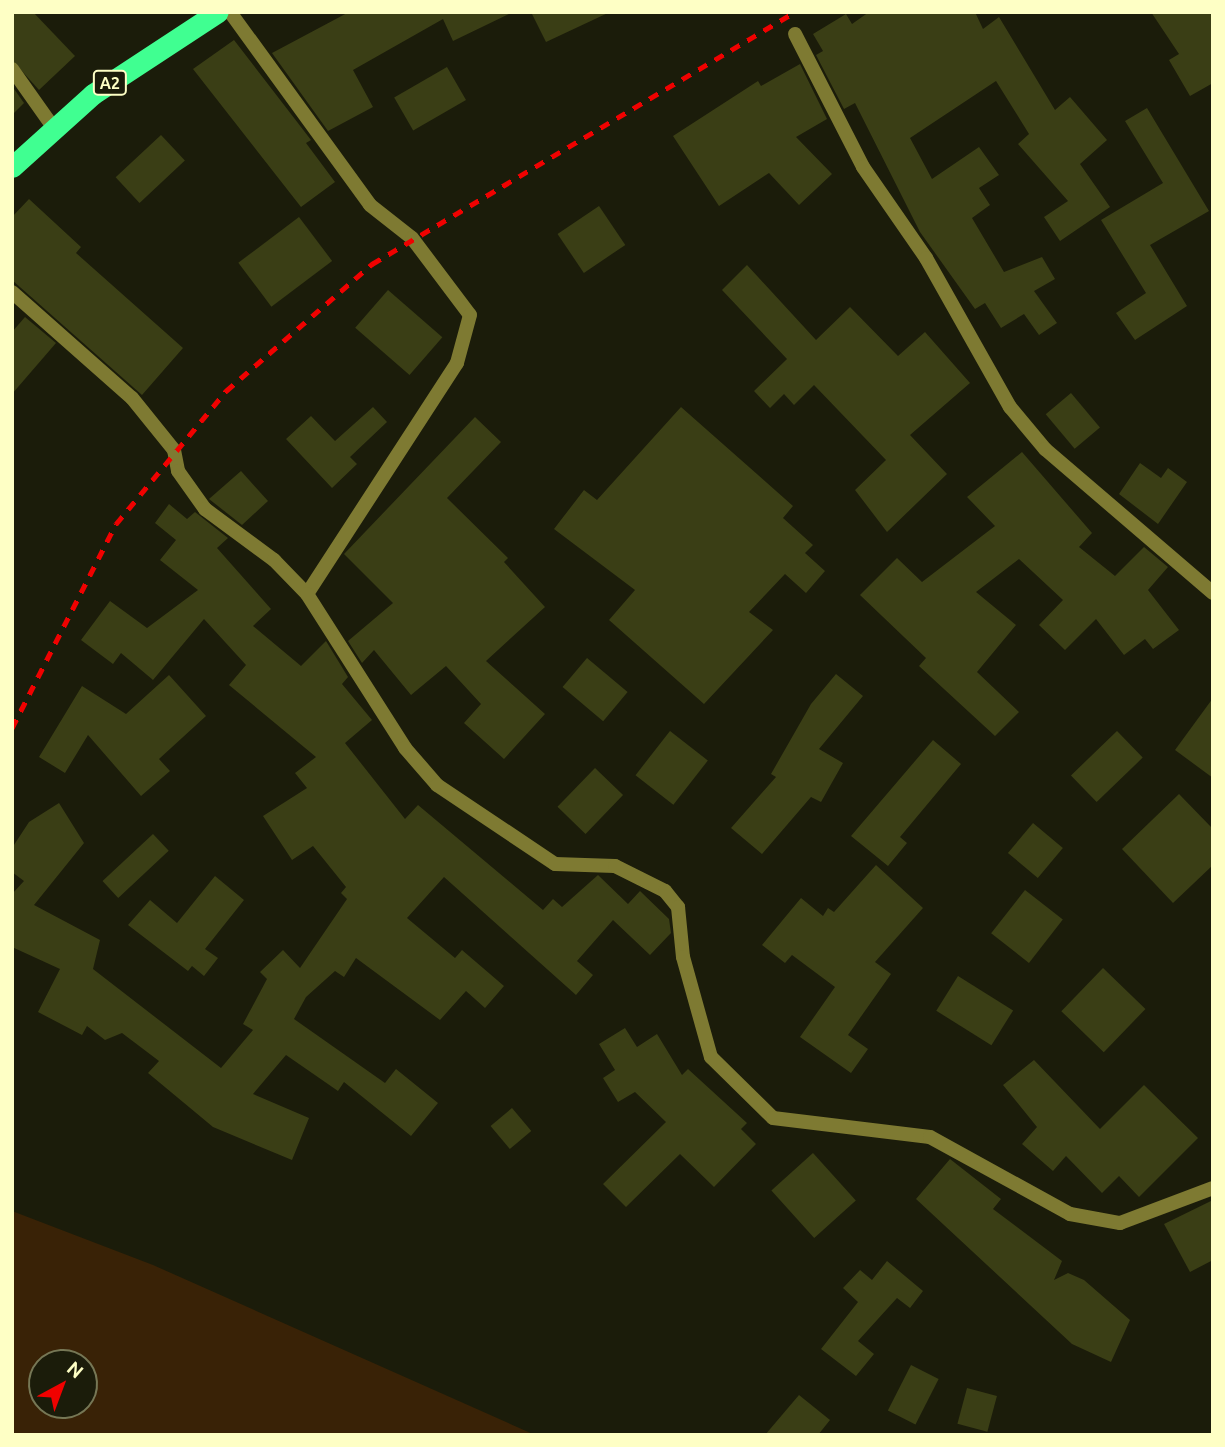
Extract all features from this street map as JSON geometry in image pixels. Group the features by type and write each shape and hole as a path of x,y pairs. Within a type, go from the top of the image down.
{"highway":[{"name":"A2","path":"12,167 54,127 218,12"}],"street":[{"path":"230,12 370,205 411,238 470,315 457,363 307,594"},
{"path":"795,34 863,167 926,258 1010,407 1045,449 1213,593"},
{"path":"12,69 54,127"},
{"path":"12,292 132,398 174,450 178,471 205,509 274,560 307,594 405,748 437,785 555,864 615,866 665,891 678,907 683,957 711,1057 773,1118 930,1137 1070,1214 1120,1223 1213,1188"}],"shaded area":[{"path":"12,1211 153,1265 535,1435 12,1435"}],"building":[{"path":"12,12 33,12 75,56 39,90 12,60"},
{"path":"349,12 513,12 453,41 443,19 353,70 373,107 328,131 272,53"},
{"path":"531,12 610,12 546,42"},
{"path":"869,12 975,12 983,29 999,17 1055,110 1070,97 1107,140 1080,164 1110,207 1060,241 1044,217 1068,201 1018,144 1029,134 996,81 910,138 932,179 979,147 999,175 979,188 990,205 972,218 1004,272 1042,257 1055,279 1034,291 1057,323 1039,335 1024,314 1001,328 985,303 975,309 920,232 855,103 844,109 816,55 823,51 813,34 846,14 852,24"},
{"path":"1151,12 1213,12 1213,83 1190,96 1169,60 1179,54"},
{"path":"234,40 311,140 306,143 335,182 301,207 193,69"},
{"path":"800,64 827,119 796,137 832,174 799,205 769,173 719,206 673,136 758,81 761,86"},
{"path":"447,67 466,100 413,130 394,98"},
{"path":"12,86 24,103 12,115"},
{"path":"1147,108 1209,211 1150,245 1187,306 1135,340 1116,313 1146,293 1101,220 1163,183 1125,121"},
{"path":"161,135 185,161 140,203 116,177"},
{"path":"29,199 81,247 76,253 183,348 142,395 12,280 12,217"},
{"path":"599,206 625,245 584,273 558,234"},
{"path":"299,217 332,261 271,307 238,263"},
{"path":"747,265 816,340 850,307 898,356 925,332 970,383 910,435 947,474 887,532 855,490 886,460 814,385 794,405 784,394 770,408 754,391 787,359 722,290"},
{"path":"388,290 442,337 410,375 355,328"},
{"path":"25,317 56,343 12,394 12,332"},
{"path":"1071,393 1100,427 1075,449 1046,414"},
{"path":"373,407 387,422 350,457 357,464 332,488 286,439 311,416 335,441"},
{"path":"681,407 793,506 783,518 813,545 805,553 825,571 806,593 785,574 749,612 773,630 704,704 609,620 635,590 554,529 584,490 597,500"},
{"path":"475,417 501,442 447,498 508,558 504,562 545,607 486,661 545,714 504,759 464,723 481,704 446,666 411,695 374,650 362,663 348,641 393,603 344,554"},
{"path":"1022,452 1092,533 1079,547 1115,576 1144,547 1168,567 1148,590 1179,630 1153,649 1145,639 1124,655 1096,619 1065,650 1039,625 1063,600 1019,559 976,592 1016,625 977,672 1019,712 995,736 919,666 926,658 860,595 897,558 922,582 995,526 967,497"},
{"path":"1140,463 1161,478 1168,468 1187,482 1158,524 1119,494"},
{"path":"241,471 268,501 242,525 209,499"},
{"path":"169,504 187,519 195,512 228,538 217,548 271,609 253,626 301,666 326,641 348,677 342,684 372,720 345,743 405,819 418,805 543,910 553,899 562,907 598,875 628,904 640,891 669,919 671,933 650,955 613,920 577,961 593,975 576,995 444,877 407,918 455,958 462,950 504,986 485,1008 466,991 440,1020 356,958 344,977 335,971 306,997 294,1019 385,1083 396,1069 438,1103 411,1136 344,1082 338,1091 286,1055 253,1094 309,1118 292,1160 213,1127 148,1073 159,1061 122,1033 105,1040 87,1026 82,1035 38,1012 60,969 12,947 12,894 24,881 12,872 12,848 29,822 59,803 84,843 34,905 100,940 93,969 221,1068 253,1030 243,1024 267,979 260,972 283,950 300,968 347,899 341,893 346,887 313,846 292,860 263,816 307,788 295,773 316,757 229,685 246,665 204,619 153,680 121,653 113,664 81,640 110,601 147,628 198,590 160,560 176,540 155,523"},
{"path":"587,658 628,692 603,721 563,687"},
{"path":"836,674 863,696 819,749 843,763 821,802 811,797 762,854 731,828 776,777 771,774 811,704"},
{"path":"169,675 206,716 159,759 170,771 141,796 88,735 65,773 39,757 82,686 126,714"},
{"path":"1213,698 1213,778 1175,750"},
{"path":"670,731 708,761 673,805 636,775"},
{"path":"1117,731 1143,758 1097,802 1071,775"},
{"path":"933,740 961,764 900,837 907,843 888,866 851,836"},
{"path":"595,768 623,795 586,834 557,807"},
{"path":"1179,794 1213,829 1213,865 1173,903 1122,849"},
{"path":"1033,823 1063,848 1038,878 1008,853"},
{"path":"153,834 169,851 118,898 103,881"},
{"path":"876,865 923,908 875,962 891,974 848,1035 868,1049 851,1073 800,1037 835,987 792,955 785,963 762,945 801,898 823,916 828,908 834,912"},
{"path":"215,876 244,900 205,949 218,958 204,976 192,966 188,971 128,925 150,900 177,923"},
{"path":"1025,890 1063,920 1029,963 991,933"},
{"path":"1103,968 1145,1009 1104,1052 1061,1011"},
{"path":"958,976 1013,1010 991,1045 936,1011"},
{"path":"625,1028 637,1047 657,1034 682,1075 688,1069 747,1123 741,1129 756,1144 714,1187 680,1154 626,1207 603,1184 666,1122 635,1092 618,1102 603,1078 615,1070 599,1044"},
{"path":"1034,1060 1100,1129 1144,1085 1198,1138 1139,1197 1119,1176 1102,1193 1066,1156 1053,1171 1022,1144 1037,1127 1003,1085"},
{"path":"512,1108 531,1131 510,1149 491,1126"},
{"path":"813,1153 856,1201 814,1238 771,1190"},
{"path":"950,1159 1001,1199 993,1209 1062,1261 1054,1280 1068,1273 1084,1280 1130,1320 1111,1362 1072,1344 916,1199"},
{"path":"1213,1200 1213,1260 1190,1272 1164,1224"},
{"path":"887,1261 923,1291 910,1308 897,1298 858,1341 874,1354 856,1376 821,1349 858,1302 843,1288 860,1270 872,1280"},
{"path":"911,1365 939,1379 915,1425 888,1410"},
{"path":"967,1388 997,1396 987,1432 957,1424"},
{"path":"799,1395 830,1420 818,1435 765,1435"}],"railway":[{"path":"12,728 116,524 226,391 372,264 794,12"}]}
